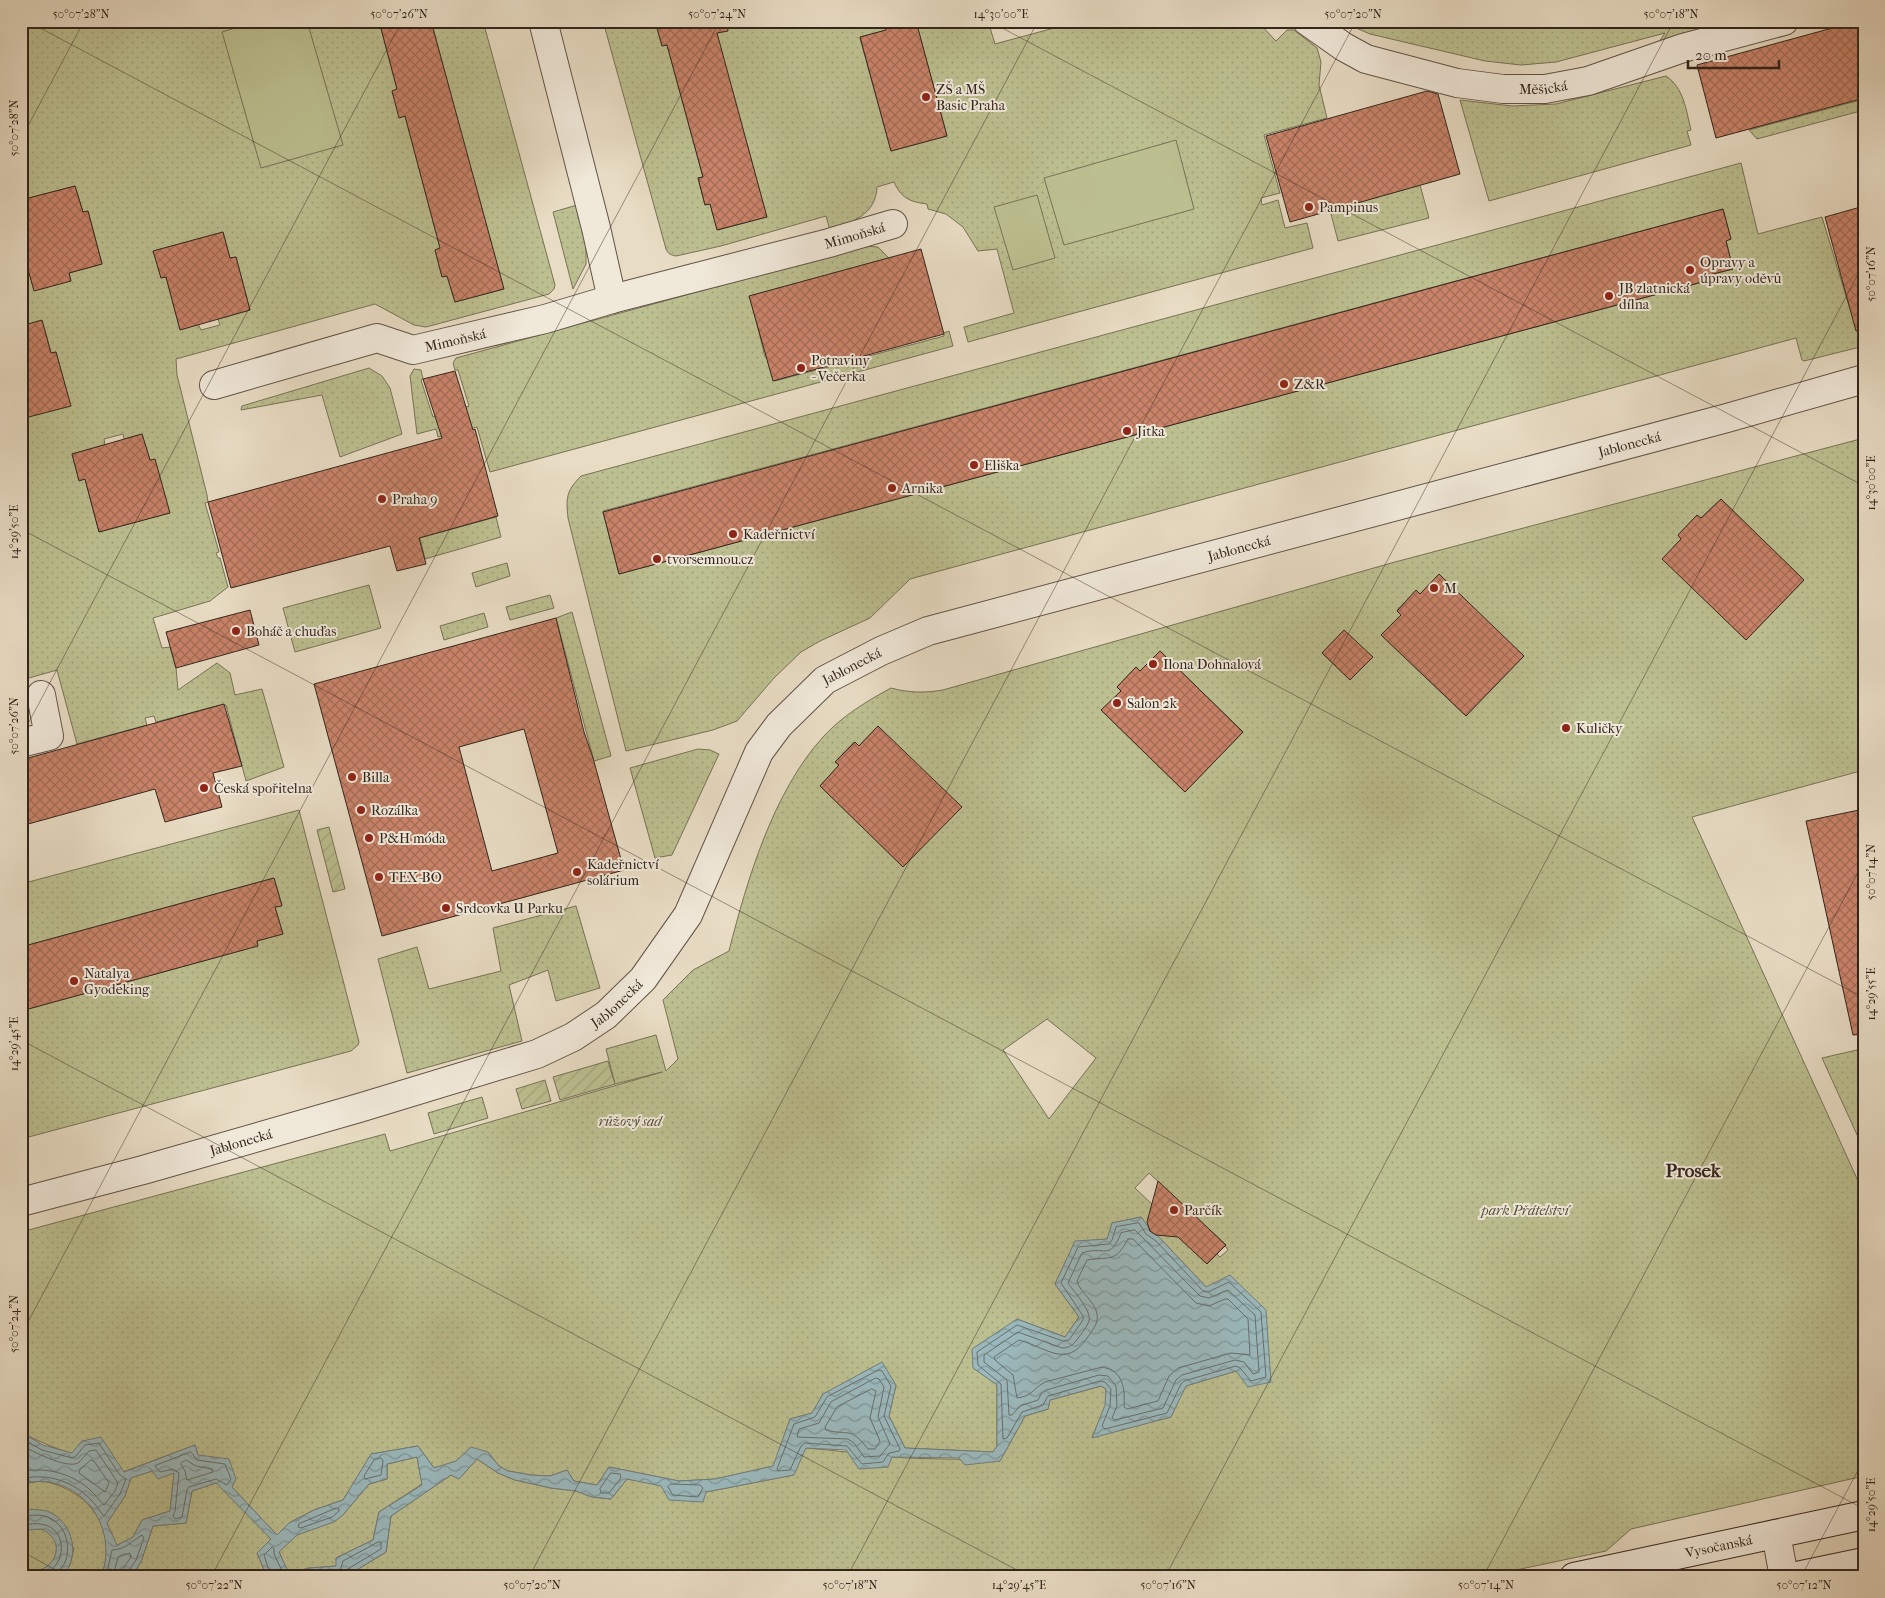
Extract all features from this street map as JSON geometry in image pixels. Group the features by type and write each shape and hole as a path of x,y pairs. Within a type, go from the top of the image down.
{"street":[{"path":"544,21 612,299"},
{"name":"Měšická","path":"1307,21 1344,47 1366,59 1457,83 1503,89 1544,89 1588,81 1683,48 1784,21"},
{"name":"Mimoňská","path":"214,385 377,338 413,350 545,319 612,299 829,243 892,224"},
{"name":"Jablonecká","path":"21,1202 143,1170 359,1108 537,1054 573,1037 606,1015 642,979 688,915 759,752 779,724 825,680 881,650 928,631 1718,421 1864,380"},
{"path":"21,743 49,736 41,695"},
{"name":"Vysočanská","path":"1574,1577 1864,1515"},
{"path":"1776,1534 1784,1577"},
{"path":"1792,1577 1864,1562"}],"green space":[{"path":"21,21 379,21 397,89 392,91 400,118 405,116 440,248 435,250 442,277 447,276 455,302 503,289 431,21 483,21 555,285 554,289 549,294 426,327 414,325 375,304 176,359 177,375 207,495 208,502 205,503 219,552 216,553 218,558 220,558 228,587 210,601 153,618 162,648 170,647 176,668 178,690 217,663 230,673 235,695 262,689 284,767 246,781 226,705 156,722 154,716 145,718 147,725 77,744 57,670 22,680 27,687 21,715 21,419 70,405 56,352 51,353 44,327 21,326 21,244 71,281 69,273 102,264 88,211 83,212 75,186 21,200","holes":["223,232 230,258 236,257 250,310 218,319 220,325 201,330 198,324 180,329 166,277 161,278 154,251","123,434 124,439 142,434 169,513 99,532 85,479 79,480 72,454 105,445 104,439"]},
{"path":"259,21 307,21 343,145 261,168 222,32"},
{"path":"603,21 655,21 662,46 667,45 703,177 698,178 705,205 710,204 718,230 766,217 708,21 884,21 886,30 860,38 891,151 947,136 916,22 901,21 988,21 995,44 1054,28 1053,21 1257,21 1276,41 1287,30 1294,30 1317,48 1321,62 1319,85 1327,118 1264,135 1280,193 1261,198 1262,205 1278,200 1285,228 1307,223 1313,248 968,342 964,327 1014,313 997,249 978,251 963,227 946,214 928,209 927,204 907,198 900,192 894,182 877,187 876,197 867,211 861,216 830,230 826,216 721,246 676,256 669,253 666,249"},
{"path":"1340,21 1735,21 1659,42 1665,33 1556,62 1521,65 1485,61 1370,34"},
{"path":"1666,76 1681,93 1691,130 1687,131 1691,145 1489,201 1460,100 1512,106 1556,104"},
{"path":"1864,99 1864,110 1757,139 1749,130"},
{"path":"1176,140 1194,209 1064,245 1044,178"},
{"path":"1741,163 1758,234 1822,217 1849,306 1864,302 1864,346 1804,361 1802,360 1796,338 910,579 870,618 801,652 774,678 737,721 713,730 626,751 568,518 568,495 572,486 581,476","holes":["1723,209 1731,239 1726,241 1733,269 1705,276 1706,281 619,574 603,511"]},
{"path":"1420,185 1429,218 1338,241 1330,210"},
{"path":"1037,195 1055,258 1013,270 994,207"},
{"path":"577,205 586,243 586,264 573,289 553,212"},
{"path":"865,246 878,247 889,258 750,296 765,357 768,357 775,381 944,336 944,333 949,331 953,346 490,472 477,427 438,437 436,429 417,434 410,376 414,369 421,370 423,379 421,380 433,417 469,406 458,370 455,370 453,363 456,358"},
{"path":"369,368 382,376 390,388 402,434 340,457 322,395 241,410 242,406"},
{"name":"park Přátelství","path":"1864,438 1864,770 1692,817 1864,1194 1864,1476 1631,1529 1606,1551 1483,1577 345,1577 386,1552 391,1516 451,1475 459,1479 477,1459 498,1473 515,1480 576,1491 592,1497 611,1499 627,1479 706,1492 793,1475 805,1448 905,1458 1000,1461 1025,1416 1048,1409 1050,1400 1101,1386 1106,1389 1106,1405 1092,1437 1171,1417 1185,1386 1236,1371 1206,1287 1154,1234 1165,1235 1173,1232 1207,1264 1217,1254 1220,1257 1228,1250 1226,1245 1149,1173 1135,1188 1155,1207 1150,1213 1148,1220 1148,1225 1153,1233 1150,1231 1141,1217 1112,1223 1108,1239 1075,1242 1055,1284 1079,1317 1065,1337 1017,1319 973,1368 997,1384 997,1446 993,1452 905,1448 889,1416 896,1385 823,1394 812,1413 790,1419 774,1466 715,1479 679,1481 609,1467 597,1485 574,1481 567,1470 550,1476 508,1471 499,1466 488,1452 434,1468 418,1446 372,1454 343,1500 314,1510 289,1523 277,1535 232,1487 198,1455 195,1445 123,1472 58,1449 21,1432 21,1232 385,1134 390,1151 662,1072 615,1084 606,1049 656,1035 666,1071 678,1059 663,1000 693,970 729,951 753,867 776,810 805,759 838,722 855,709 891,688 917,692 943,690 1395,562","holes":["1721,499 1804,580 1746,640 1663,559 1681,539 1678,535 1697,515 1701,518","1439,575 1523,656 1465,715 1381,635 1401,615 1397,610 1416,591 1420,594","1344,630 1372,657 1350,680 1322,653","1160,651 1243,732 1185,792 1102,711 1121,691 1117,687 1136,667 1140,671","878,726 903,867 820,786 839,765 835,762 854,742 859,746","1047,1019 1096,1058 1049,1119 1003,1050"]},
{"path":"496,517 501,537 425,559 420,538"},
{"path":"507,563 510,576 476,587 472,573"},
{"path":"369,585 381,628 295,652 283,608"},
{"path":"550,595 554,608 510,620 506,607"},
{"path":"572,612 611,756 594,761 556,618"},
{"path":"484,613 488,627 444,640 440,626"},
{"path":"698,749 710,750 719,754 672,855 655,858 630,768"},
{"path":"299,810 359,1042 358,1045 351,1051 21,1139 21,1011 257,946 257,941 283,934 275,907 282,905 274,878 21,947 21,884"},
{"path":"329,827 345,889 333,892 317,830"},
{"path":"576,906 600,988 556,1001 548,970 509,985 522,1041 407,1073 378,959 417,947 429,989 501,971 493,928"},
{"path":"1857,1050 1864,1085 1864,1150 1822,1058"},
{"path":"608,1061 615,1084 560,1100 553,1077"},
{"path":"545,1080 551,1101 522,1109 516,1089"},
{"path":"482,1097 488,1118 434,1134 428,1113"},
{"path":"417,1457 422,1484 379,1512 373,1540 336,1558 337,1566 309,1568 288,1574 279,1551 297,1535 342,1516 369,1484 387,1479 387,1464"},
{"path":"152,1471 174,1473 170,1511 142,1520 133,1537 117,1546 107,1523 125,1496 131,1478"},
{"path":"42,1481 59,1485 74,1493 86,1502 96,1514 103,1528 106,1543 106,1560 101,1577 61,1577 70,1565 74,1548 21,1513 21,1484"},
{"path":"216,1483 272,1539 257,1553 267,1577 131,1577 141,1562 153,1526 186,1523 192,1491"},
{"path":"34,1528 47,1532 55,1539 57,1548 49,1565 41,1570 31,1570 21,1564 21,1534"}],"water":[{"path":"1141,1217 1151,1231 1206,1287 1230,1275 1266,1310 1271,1382 1248,1387 1236,1371 1186,1386 1171,1417 1092,1438 1105,1405 1106,1389 1101,1386 1050,1400 1048,1409 1025,1416 1000,1461 965,1465 959,1458 892,1457 888,1467 859,1469 846,1450 806,1448 794,1475 706,1492 703,1502 669,1500 661,1486 627,1479 611,1499 592,1497 576,1491 515,1480 498,1473 477,1459 459,1479 451,1475 391,1516 386,1552 345,1577 267,1577 257,1553 271,1539 216,1483 192,1491 186,1523 153,1526 141,1562 131,1577 101,1577 106,1557 105,1538 99,1521 90,1505 76,1493 60,1485 41,1482 21,1484 21,1432 43,1445 72,1453 82,1441 101,1437 124,1472 195,1445 198,1455 229,1459 236,1479 232,1487 277,1535 289,1523 314,1510 343,1500 371,1454 418,1446 434,1468 456,1461 471,1447 488,1452 499,1466 508,1471 550,1476 567,1470 574,1481 597,1485 609,1467 679,1481 715,1479 773,1466 790,1419 812,1413 823,1394 882,1362 896,1385 889,1416 905,1448 993,1452 997,1446 997,1385 973,1368 972,1349 1017,1319 1065,1337 1079,1317 1055,1284 1075,1241 1107,1239 1112,1223","holes":["417,1457 422,1485 379,1512 373,1540 336,1558 336,1566 309,1568 289,1574 279,1552 297,1535 334,1522 342,1516 369,1484 387,1479 387,1464","152,1471 158,1479 174,1473 170,1511 142,1520 133,1537 117,1545 107,1523 125,1496 131,1478"]},
{"path":"31,1509 47,1511 61,1520 66,1526 73,1548 69,1567 61,1577 21,1577 21,1564 30,1569 38,1570 46,1567 56,1553 56,1544 51,1536 41,1529 27,1530 21,1534 21,1513"}],"building":[{"path":"379,21 431,21 504,289 455,302 447,276 442,277 435,250 440,248 405,116 399,118 392,91 397,89"},
{"path":"655,21 727,21 728,31 717,33 767,217 717,230 710,204 705,205 698,178 703,177 667,45 662,46"},
{"path":"884,21 916,21 947,136 891,151 860,37 886,30"},
{"path":"1858,21 1864,21 1864,98 1716,138 1697,65"},
{"path":"1427,91 1438,94 1460,174 1290,222 1266,136"},
{"path":"75,186 83,212 88,211 102,264 69,273 71,281 34,291 21,244 21,200"},
{"path":"1864,206 1864,330 1856,331 1825,217"},
{"path":"1723,209 1731,239 1726,241 1733,269 1705,276 1706,281 619,574 603,512"},
{"path":"223,232 230,258 236,257 250,310 180,330 166,277 161,278 153,251"},
{"path":"921,249 944,334 773,381 749,296"},
{"path":"42,320 51,353 56,352 71,406 21,419 21,326"},
{"path":"455,371 473,430 475,429 498,516 419,538 426,564 397,571 390,546 231,588 208,502 442,438 423,379"},
{"path":"142,434 150,460 155,459 170,513 99,532 85,479 79,481 72,454"},
{"path":"1721,499 1804,580 1746,640 1662,559 1681,539 1678,535 1697,515 1701,518"},
{"path":"1439,574 1524,656 1466,716 1381,635 1401,615 1397,611 1416,590 1420,594"},
{"path":"250,610 259,645 176,668 166,632"},
{"path":"556,618 584,732 624,870 382,936 314,684","holes":["524,729 558,853 492,871 459,747"]},
{"path":"1344,630 1373,657 1350,680 1322,653"},
{"path":"1160,651 1243,732 1185,792 1101,710 1121,691 1117,687 1136,667 1140,671"},
{"path":"224,704 242,766 213,773 222,807 165,822 155,789 21,826 21,760"},
{"path":"878,726 962,807 903,867 820,786 839,765 835,762 855,742 859,746"},
{"path":"1864,809 1864,1034 1853,1035 1806,821"},
{"path":"274,878 282,906 275,907 283,934 257,941 258,946 21,1011 21,947"},
{"path":"1158,1181 1226,1245 1207,1264 1178,1237 1156,1235 1150,1231 1147,1222"}],"place":[{"name":"ZŠ a MŠ Basic Praha","path":"926,97"},
{"name":"Pampinus","path":"1309,207"},
{"name":"Opravy a úpravy oděvů","path":"1690,270"},
{"name":"JB zlatnická dílna","path":"1609,296"},
{"name":"Potraviny - Večerka","path":"801,368"},
{"name":"Z&R","path":"1284,384"},
{"name":"Jitka","path":"1127,431"},
{"name":"Eliška","path":"974,465"},
{"name":"Arnika","path":"892,488"},
{"name":"Praha 9","path":"382,499"},
{"name":"Kadeřnictví","path":"733,534"},
{"name":"tvorsemnou.cz","path":"657,559"},
{"name":"M","path":"1434,588"},
{"name":"Boháč a chuďas","path":"236,631"},
{"name":"Ilona Dohnalová","path":"1153,664"},
{"name":"Salon 2k","path":"1117,703"},
{"name":"Kuličky","path":"1566,728"},
{"name":"Billa","path":"352,777"},
{"name":"Česká spořitelna","path":"204,788"},
{"name":"Rozálka","path":"361,810"},
{"name":"P&H móda","path":"369,838"},
{"name":"Kadeřnictví solárium","path":"577,872"},
{"name":"TEX-BO","path":"379,877"},
{"name":"Srdcovka U Parku","path":"446,908"},
{"name":"Natalya Gyodeking","path":"74,981"},
{"name":"Parčík","path":"1174,1210"}],"district":[{"name":"Prosek","path":"1693,1171"}],"park label":[{"name":"růžový sad","path":"630,1121"}]}
